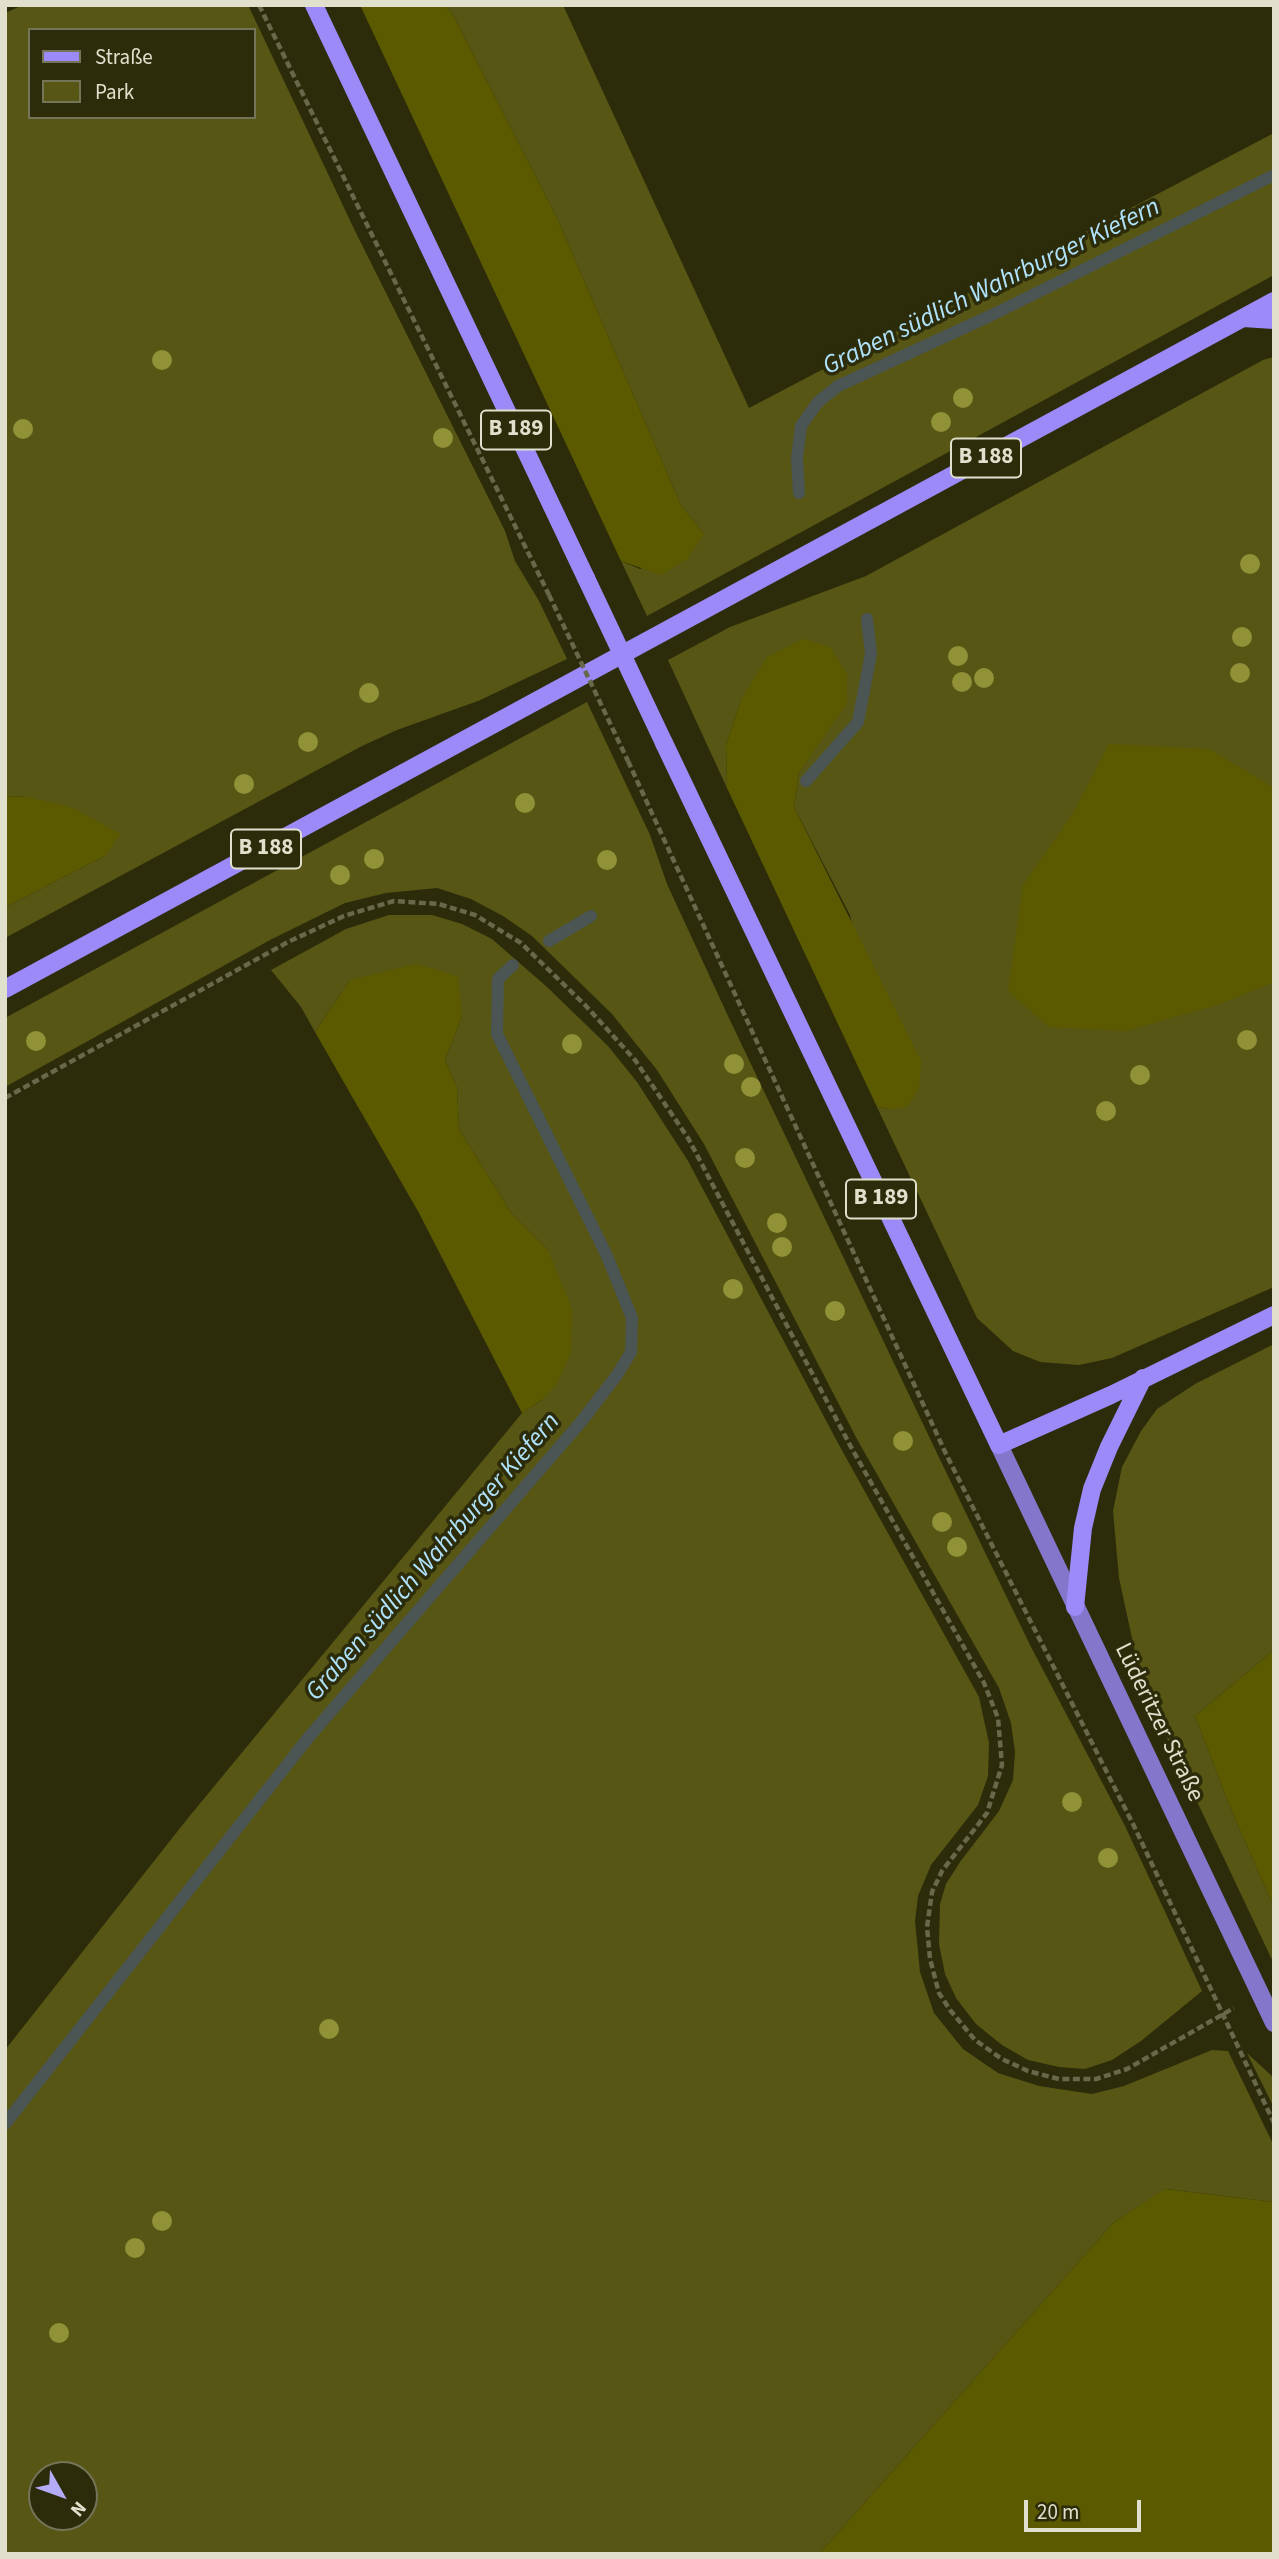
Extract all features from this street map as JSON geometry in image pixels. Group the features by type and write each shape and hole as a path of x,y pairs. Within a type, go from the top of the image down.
{"main road":[{"name":"B 189","path":"314,5 999,1445"},
{"path":"1242,318 1274,301"},
{"path":"1242,318 1274,320"},
{"name":"B 188","path":"5,989 1242,318"},
{"path":"999,1445 1091,1405 1274,1315"},
{"path":"1075,1607 1083,1528 1092,1489 1143,1378"},
{"name":"Lüderitzer Straße","path":"999,1445 1274,2023"}],"path":[{"path":"259,5 628,761 946,1454 1128,1813 1274,2123"},
{"path":"5,1098 288,942 344,916 394,901 439,904 475,915 521,943 585,1005 635,1060 688,1138 851,1447 984,1683 998,1718 1002,1765 987,1813 942,1871 932,1892 928,1927 933,1970 939,1993 950,2010 975,2040 1002,2059 1028,2071 1059,2078 1096,2079 1127,2069 1224,2013 1261,1996"}],"green space":[{"path":"23,5 248,5 356,233 505,531 515,561 539,601 567,659 478,701 397,730 362,746 5,938 5,907 105,856 27,797 5,796 5,13"},
{"path":"444,5 563,5 749,408 1274,133 1274,275 647,616 621,561 640,569 704,534 681,505 557,218 452,13"},
{"path":"1274,357 1274,1287 1112,1358 1079,1365 1040,1362 1013,1351 977,1318 877,1107 891,1109 850,915 794,807 799,773 821,740 741,700 726,745 727,788 668,660 730,627 866,576 1263,360"},
{"path":"587,702 650,835 667,884 728,1016 1030,1645 1125,1826 1202,1991 1141,2041 1112,2060 1085,2069 1028,2060 1002,2045 976,2024 956,1998 945,1974 939,1944 940,1904 946,1884 999,1811 1013,1780 1015,1752 1011,1723 999,1688 858,1441 704,1144 657,1070 612,1014 532,936 471,899 437,888 386,893 345,903 270,940 5,1087 5,1018"},
{"path":"389,915 432,915 462,924 492,939 608,1046 637,1082 688,1161 839,1445 979,1697 989,1743 988,1776 978,1805 931,1865 918,1896 915,1921 920,1972 934,2013 963,2049 998,2073 1039,2086 1092,2094 1124,2086 1212,2050 1228,2051 1274,2146 1274,2202 1166,2189 1114,2222 819,2554 5,2554 5,2050 188,1818 522,1413 543,1399 548,1250 512,1214 459,1129 457,1088 445,1060 462,1016 350,980 315,1032 301,1007 271,970 346,929"},
{"path":"1274,1344 1274,1650 1195,1716 1232,1812 1274,1907 1274,1964 1165,1734 1135,1652 1119,1578 1113,1511 1122,1467 1141,1431 1157,1409 1195,1384"},
{"path":"1247,2053 1274,2078 1274,2108"}],"shaded area":[{"path":"360,5 444,5 452,13 557,218 681,505 704,534 687,559 661,575 621,561"},
{"path":"803,639 830,647 847,674 847,703 799,773 794,807 921,1061 919,1088 907,1107 877,1107 727,788 726,745 741,700 767,657"},
{"path":"1109,744 1209,749 1274,788 1274,982 1217,1005 1126,1031 1049,1027 1008,991 1023,885 1073,813"},
{"path":"5,796 27,797 71,807 120,834 105,856 5,907"},
{"path":"416,964 458,976 462,1016 445,1060 457,1088 459,1129 512,1214 548,1250 572,1309 571,1353 556,1385 543,1399 522,1413 419,1213 315,1032 350,980"},
{"path":"1274,1650 1274,1907 1232,1812 1195,1716"},
{"path":"1165,2189 1274,2202 1274,2554 819,2554 1114,2222"}],"waterway":[{"name":"Graben südlich Wahrburger Kiefern","path":"799,493 797,458 801,426 818,402 838,386 994,314 1274,175"},
{"name":"Graben südlich Wahrburger Kiefern","path":"806,781 858,722 871,654 867,619"},
{"name":"Graben südlich Wahrburger Kiefern","path":"549,941 591,916"},
{"name":"Graben südlich Wahrburger Kiefern","path":"5,2124 308,1738 581,1422 631,1352 632,1318 607,1256 497,1034 498,979 513,965"}]}
